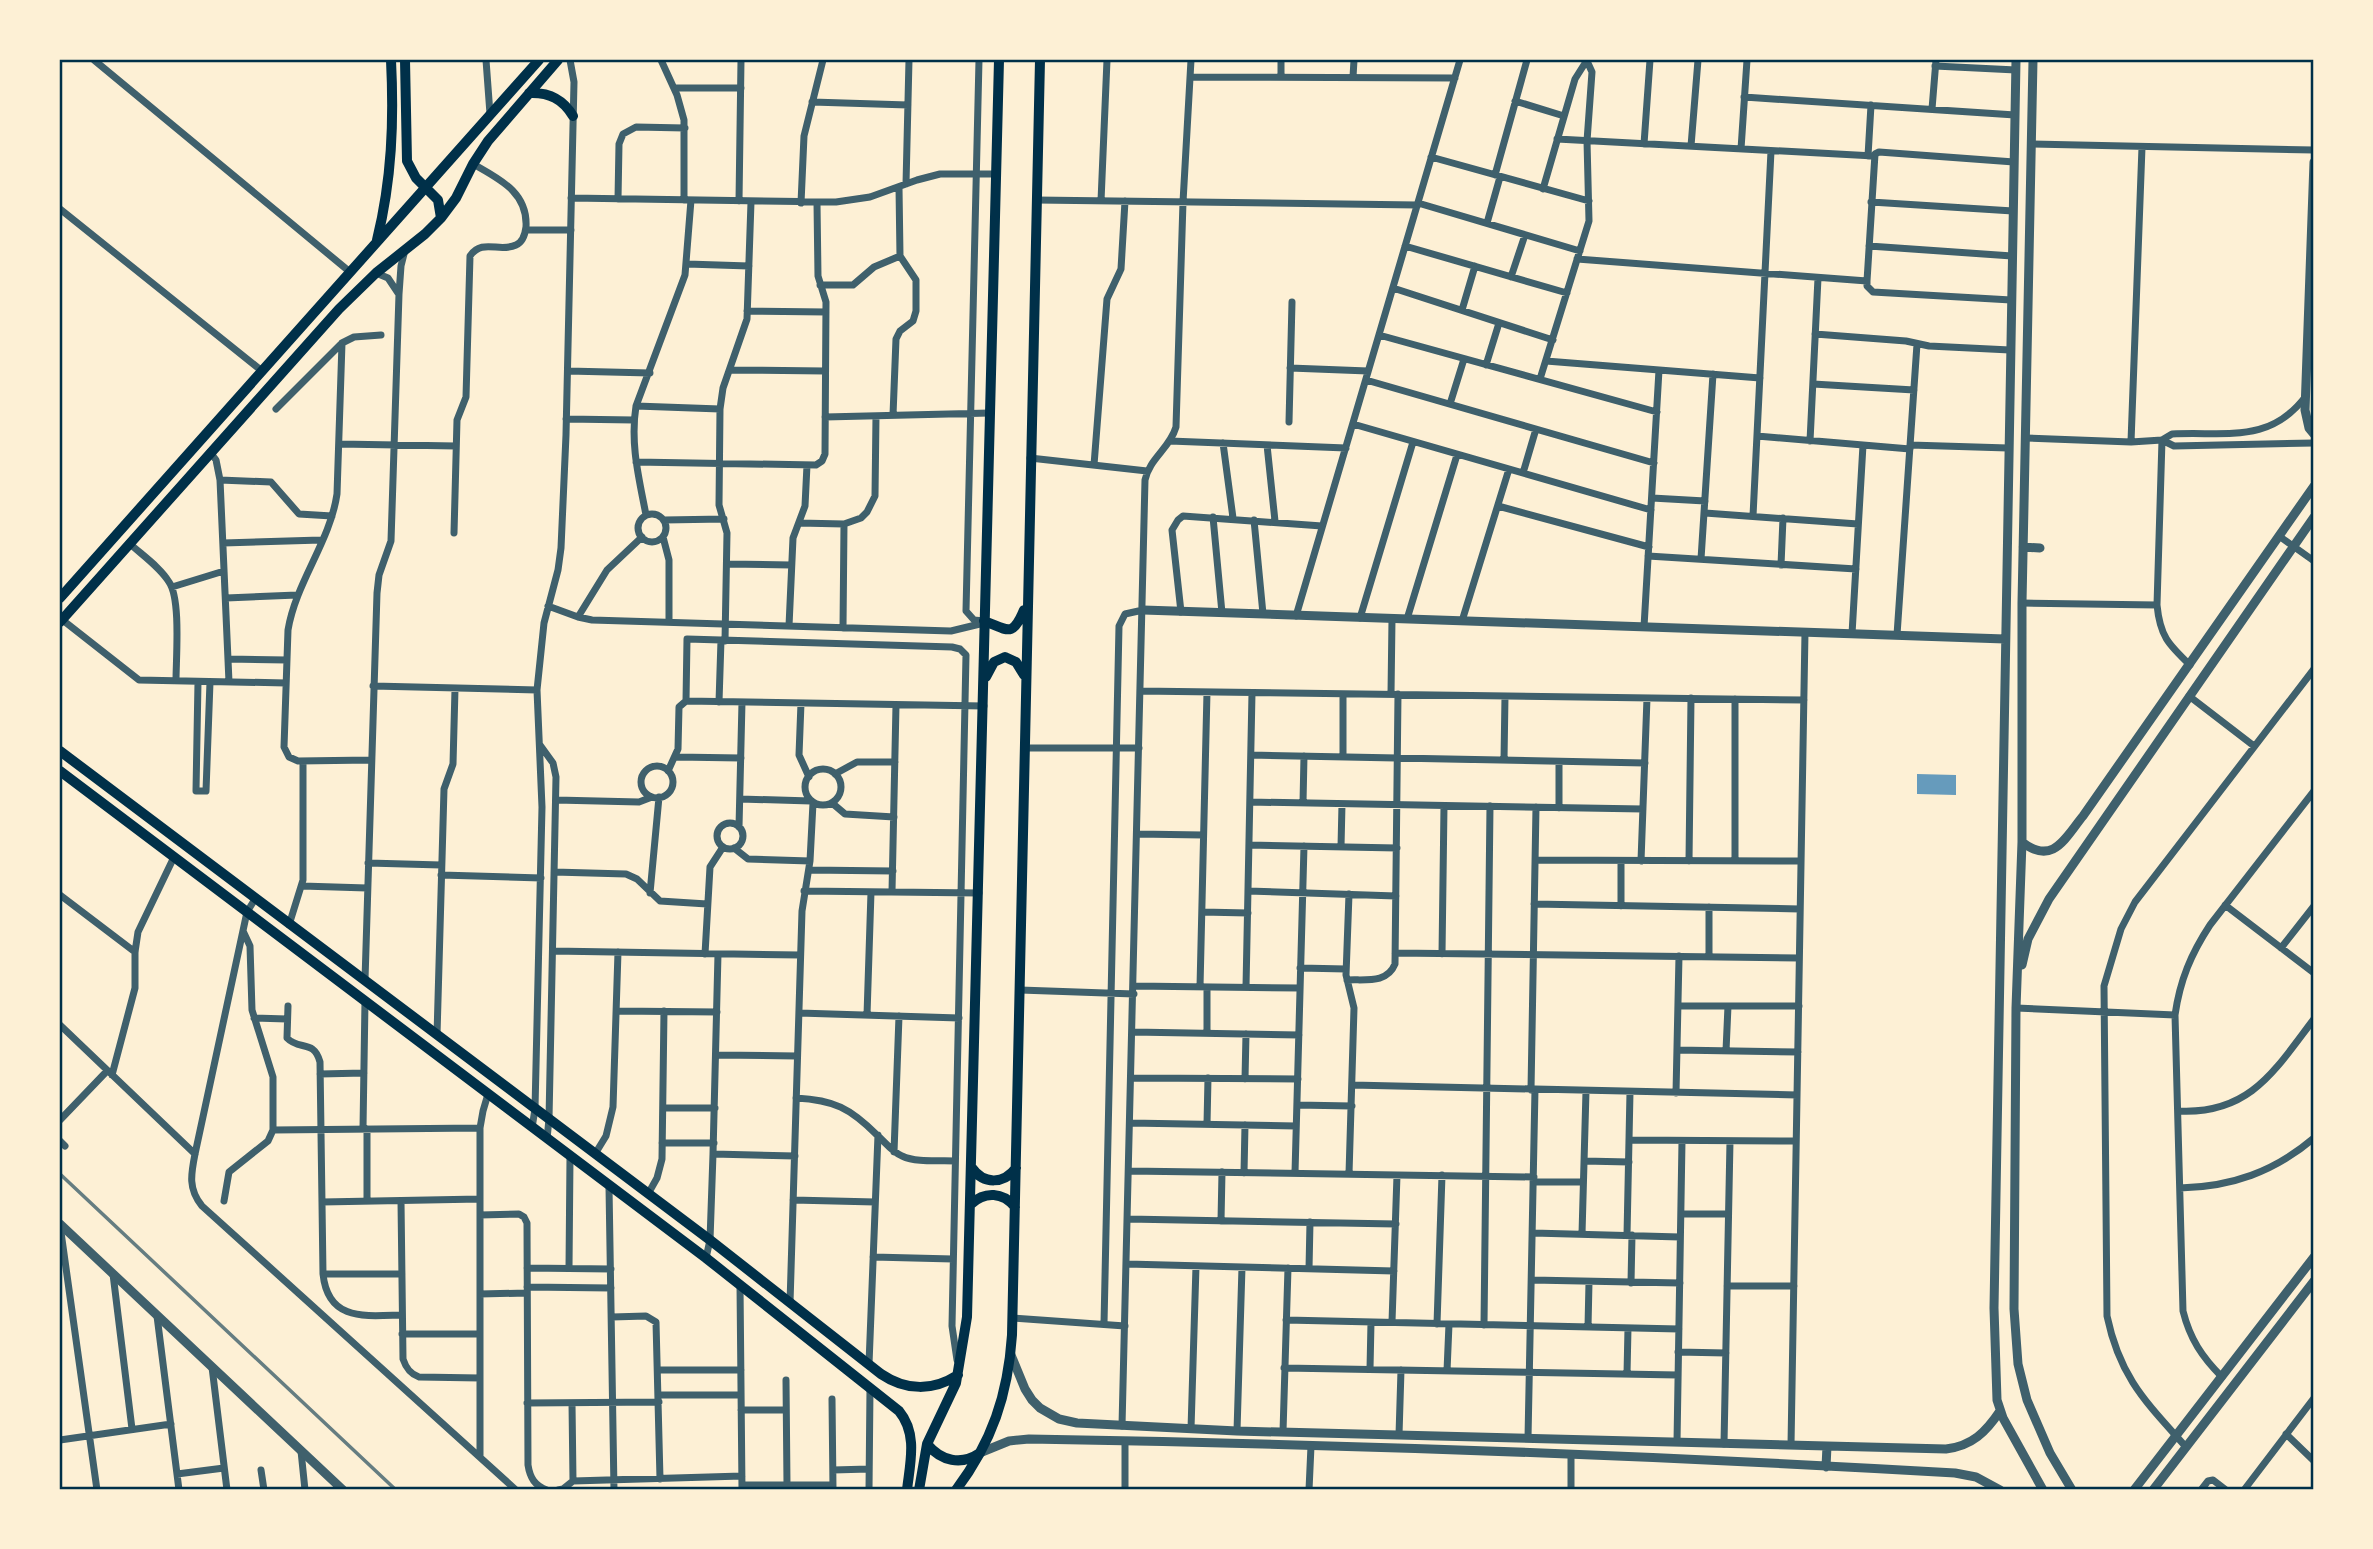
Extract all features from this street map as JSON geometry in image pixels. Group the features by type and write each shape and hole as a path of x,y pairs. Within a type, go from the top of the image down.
{"main road":[{"path":"377,242 392,154 391,60"},
{"path":"405,60 406,154 412,173 438,200 441,218"},
{"path":"60,598 538,60"},
{"path":"60,620 340,309 376,273 441,218 456,198 488,141 558,60"},
{"path":"919,1489 927,1444 959,1372 967,1317 999,60"},
{"path":"956,1489 982,1452 999,1410 1011,1354 1040,60"},
{"path":"529,93 555,97 563,102 573,116"},
{"path":"327,298 340,309"},
{"path":"127,522 138,533"},
{"path":"984,622 1002,630 1010,630 1019,622 1027,605"},
{"path":"984,680 994,662 1005,657 1016,662 1026,678"},
{"path":"60,751 710,1240 890,1379 918,1388 943,1384 959,1372"},
{"path":"60,771 706,1258 899,1411 910,1429 912,1442 907,1489"},
{"path":"972,1168 980,1177 997,1181 1008,1177 1016,1168"},
{"path":"971,1205 981,1197 994,1195 1006,1198 1015,1207"},
{"path":"927,1444 934,1452 953,1461 974,1458 982,1452"}],"street":[{"path":"94,60 350,272"},
{"path":"486,60 490,114"},
{"path":"532,1128 535,1109 542,807 537,690 541,639 560,560 568,371 574,82 570,60"},
{"path":"646,515 636,462 636,406 682,286 687,264 685,128 680,103 661,60"},
{"path":"739,201 741,60"},
{"path":"801,203 803,147 823,60"},
{"path":"893,415 896,339 900,331 913,321 916,311 916,280 900,256 909,60"},
{"path":"979,60 966,611 974,620 984,622"},
{"path":"1101,201 1107,60"},
{"path":"1122,1426 1145,480 1147,471 1170,441 1177,422 1182,202 1191,60"},
{"path":"1282,60 1282,77"},
{"path":"1353,77 1354,60"},
{"path":"1296,615 1460,60"},
{"path":"1487,223 1527,60"},
{"path":"1543,189 1578,72 1587,60"},
{"path":"1539,379 1589,221 1587,141 1592,72 1587,60"},
{"path":"1644,144 1650,60"},
{"path":"1692,146 1698,60"},
{"path":"1741,149 1747,60"},
{"path":"2016,60 1994,1308 1996,1390 2000,1411 2043,1489"},
{"path":"2033,60 2023,511 2022,842 2016,1008 2014,1309 2018,1364 2027,1399 2050,1453 2072,1489"},
{"path":"1931,109 1935,63 2016,71"},
{"path":"1190,77 1455,78"},
{"path":"674,88 741,88"},
{"path":"1744,97 2015,115"},
{"path":"812,102 908,104"},
{"path":"1515,102 1564,116"},
{"path":"1871,105 1871,202 1867,286 1873,292 2011,300"},
{"path":"618,199 619,144 622,134 636,127 685,128"},
{"path":"1557,139 1871,156 1879,152 2014,162"},
{"path":"2032,144 2314,150"},
{"path":"2131,442 2141,147"},
{"path":"1753,516 1772,150"},
{"path":"1431,157 1589,201"},
{"path":"2314,162 2306,396 2306,417 2314,434"},
{"path":"454,533 457,420 466,397 470,256 482,246 517,245 526,230 524,208 515,192 473,164"},
{"path":"571,198 817,203 862,199 940,174 996,174"},
{"path":"1036,200 1418,204 1525,234 1579,255 1765,274 1867,281"},
{"path":"1094,465 1107,299 1121,269 1125,201"},
{"path":"719,702 727,564 727,533 719,505 720,409 745,326 751,202"},
{"path":"1871,202 2013,211"},
{"path":"636,462 816,465 824,458 826,312 825,297 818,276 817,203"},
{"path":"60,209 262,370"},
{"path":"526,230 571,230"},
{"path":"1511,277 1525,234"},
{"path":"2012,243 2029,243"},
{"path":"1405,246 1567,293"},
{"path":"1869,246 2012,256"},
{"path":"365,981 377,584 391,541 399,293 405,250"},
{"path":"820,285 853,285 877,265 900,256"},
{"path":"687,264 749,266"},
{"path":"1462,310 1475,266"},
{"path":"376,273 388,278 399,293"},
{"path":"1810,441 1818,278"},
{"path":"1393,288 1553,340"},
{"path":"1289,422 1292,302"},
{"path":"747,311 826,312"},
{"path":"1486,365 1499,323"},
{"path":"1815,334 2010,351"},
{"path":"276,409 342,343 354,337 381,335"},
{"path":"1379,335 1657,412"},
{"path":"342,343 337,494 332,516 297,595 288,630 284,747 289,757 298,761 371,760"},
{"path":"1897,635 1917,344"},
{"path":"1450,404 1464,359"},
{"path":"1546,360 1760,378"},
{"path":"1290,368 1368,371"},
{"path":"730,370 825,371"},
{"path":"1644,627 1659,370"},
{"path":"568,371 650,373"},
{"path":"1702,559 1713,374"},
{"path":"1366,380 1654,463"},
{"path":"1813,384 1914,390"},
{"path":"2025,438 2131,442 2162,440 2172,434 2239,434 2259,431 2281,420 2306,396"},
{"path":"636,406 720,409"},
{"path":"825,416 990,413"},
{"path":"2291,413 2306,417"},
{"path":"799,523 844,524 861,518 872,504 875,496 876,416"},
{"path":"566,419 634,420"},
{"path":"1353,424 1651,510"},
{"path":"1523,474 1536,429"},
{"path":"2258,445 2259,431"},
{"path":"1757,436 1863,445 2008,448"},
{"path":"2162,440 2174,446 2314,443"},
{"path":"2162,440 2157,605 2162,635 2190,665"},
{"path":"1170,441 1346,448"},
{"path":"1360,618 1413,442"},
{"path":"1223,443 1233,518"},
{"path":"339,444 456,446"},
{"path":"1267,445 1275,521"},
{"path":"1852,634 1863,445"},
{"path":"211,452 216,460 220,480 229,682"},
{"path":"1407,619 1457,455"},
{"path":"1030,458 1147,471"},
{"path":"789,626 793,538 805,506 807,465"},
{"path":"1462,621 1509,469"},
{"path":"220,480 271,482 299,514 332,516"},
{"path":"2022,842 2033,850 2048,852 2061,843 2083,816 2314,486"},
{"path":"1651,498 1705,500"},
{"path":"1498,506 1649,547"},
{"path":"2007,511 2015,514 2023,511"},
{"path":"1704,513 1858,524"},
{"path":"658,514 667,529 663,537 655,542 642,537 638,525 646,515 658,514"},
{"path":"1181,612 1172,530 1183,516 1322,526"},
{"path":"1213,517 1222,613"},
{"path":"2017,984 2028,939 2037,918 2314,517"},
{"path":"1781,565 1783,518"},
{"path":"664,520 724,519"},
{"path":"1254,520 1263,614"},
{"path":"843,628 844,524"},
{"path":"2279,536 2314,561"},
{"path":"578,617 607,570 642,537"},
{"path":"663,537 669,560 669,622"},
{"path":"2006,545 2014,539 2023,545 2040,548"},
{"path":"223,543 321,540"},
{"path":"129,543 166,577 173,587 176,603 176,681"},
{"path":"1648,556 1856,569"},
{"path":"727,564 791,565"},
{"path":"173,587 224,571"},
{"path":"226,598 297,595"},
{"path":"2022,603 2157,605"},
{"path":"548,606 578,617 669,622 951,631 984,622"},
{"path":"1104,1324 1119,626 1125,614 1143,610 2005,639"},
{"path":"1347,980 1380,979 1387,976 1395,964 1398,758 1392,619"},
{"path":"60,620 135,678 143,681 286,683"},
{"path":"758,642 759,625"},
{"path":"1791,1445 1805,632"},
{"path":"686,701 687,639 952,647 963,652 967,664 951,1326 959,1372"},
{"path":"228,659 287,660"},
{"path":"2186,1447 2142,1398 2126,1373 2113,1346 2107,1316 2104,986 2121,929 2135,902 2314,669"},
{"path":"198,682 196,791 206,791 210,682"},
{"path":"373,686 537,690"},
{"path":"437,1035 444,789 453,764 455,689"},
{"path":"1140,691 1804,699"},
{"path":"1207,692 1202,912 1207,1033"},
{"path":"1246,987 1252,692"},
{"path":"1343,694 1343,757"},
{"path":"1504,760 1505,696"},
{"path":"2189,696 2254,746"},
{"path":"1641,861 1647,698"},
{"path":"1689,861 1691,698"},
{"path":"1735,699 1735,861"},
{"path":"668,771 679,745 679,709 686,701 984,706"},
{"path":"734,848 742,839 739,827 742,702"},
{"path":"790,1303 800,955 804,891 810,861 812,802 806,792 809,776 799,755 801,703"},
{"path":"892,892 896,705"},
{"path":"2004,736 2013,739 2022,735"},
{"path":"539,744 556,770 547,1139"},
{"path":"1024,748 1139,748"},
{"path":"1251,755 1645,763"},
{"path":"1303,803 1304,756"},
{"path":"676,757 741,758"},
{"path":"289,925 302,886 303,761"},
{"path":"835,774 857,761 895,762"},
{"path":"1559,761 1559,807"},
{"path":"2003,768 2012,764 2022,768"},
{"path":"556,800 639,802 667,794 672,787 672,778 668,771 655,766 644,773 642,787 655,797"},
{"path":"740,799 812,802 820,805 832,803 840,792 840,782 835,774 821,770 809,776"},
{"path":"2022,780 2034,780"},
{"path":"2222,1377 2196,1348 2183,1311 2175,1015 2184,971 2197,945 2314,791"},
{"path":"650,893 655,797"},
{"path":"1250,802 1643,809"},
{"path":"832,803 845,814 894,817"},
{"path":"1341,847 1342,804"},
{"path":"1442,954 1444,806"},
{"path":"1484,1325 1490,806"},
{"path":"1528,1438 1536,807"},
{"path":"2083,816 2098,828"},
{"path":"739,827 731,824 720,828 718,841 723,847 734,848 748,859 810,861"},
{"path":"1137,834 1203,835"},
{"path":"1249,845 1397,848"},
{"path":"1295,1173 1304,846"},
{"path":"705,954 710,867 723,847"},
{"path":"60,1120 109,1073 135,988 135,952 141,923 174,857"},
{"path":"1535,860 1801,861"},
{"path":"1621,861 1621,906"},
{"path":"368,863 441,865"},
{"path":"809,870 893,871"},
{"path":"554,872 626,874 637,879 650,893 664,902 707,904"},
{"path":"441,875 541,878"},
{"path":"302,886 368,888"},
{"path":"804,891 979,893"},
{"path":"1248,891 1396,896"},
{"path":"867,1015 871,892"},
{"path":"1349,894 1346,970 1354,1008 1349,1174"},
{"path":"60,895 135,952"},
{"path":"255,899 247,912 191,1172 192,1187 202,1206 516,1489"},
{"path":"1534,904 1800,909"},
{"path":"2225,905 2314,973"},
{"path":"2281,948 2314,906"},
{"path":"1709,907 1709,957"},
{"path":"1202,912 1248,913"},
{"path":"540,913 553,913"},
{"path":"224,1201 229,1172 268,1141 273,1130 273,1077 254,1018 250,995 250,946 243,931"},
{"path":"553,951 800,955"},
{"path":"595,1154 606,1136 614,1107 618,952"},
{"path":"1395,953 1800,958"},
{"path":"706,1258 710,1240 714,1143 718,954"},
{"path":"1676,1093 1679,956"},
{"path":"1300,968 1346,970"},
{"path":"1020,990 1111,993 1204,987 1300,988"},
{"path":"365,1001 367,1201"},
{"path":"288,1006 289,1041 314,1050 319,1058 323,1274 330,1298 349,1314 402,1315"},
{"path":"1678,1006 1799,1006"},
{"path":"1726,1051 1728,1006"},
{"path":"2016,1008 2175,1015"},
{"path":"617,1011 717,1012"},
{"path":"648,1194 659,1172 662,1143 664,1011"},
{"path":"799,1013 959,1018"},
{"path":"894,1152 899,1016"},
{"path":"254,1018 287,1019"},
{"path":"2178,1111 2211,1110 2228,1105 2252,1092 2268,1079 2314,1019"},
{"path":"60,1025 195,1154"},
{"path":"1133,1032 1299,1035"},
{"path":"1245,1079 1246,1034"},
{"path":"1677,1050 1798,1052"},
{"path":"716,1055 797,1056"},
{"path":"320,1074 364,1073"},
{"path":"1132,1078 1298,1079"},
{"path":"1207,1124 1208,1079"},
{"path":"1352,1085 1797,1095"},
{"path":"1581,1234 1586,1091"},
{"path":"1630,1092 1630,1283"},
{"path":"480,1457 480,1128 488,1094"},
{"path":"796,1098 827,1101 845,1108 894,1152 914,1159 955,1161"},
{"path":"1297,1105 1352,1105"},
{"path":"663,1108 715,1108"},
{"path":"1130,1123 1296,1126"},
{"path":"1244,1173 1245,1125"},
{"path":"273,1130 480,1128"},
{"path":"869,1364 878,1135"},
{"path":"2179,1188 2228,1183 2253,1176 2276,1165 2314,1138"},
{"path":"1629,1140 1796,1141"},
{"path":"1677,1442 1682,1141"},
{"path":"1724,1444 1730,1141"},
{"path":"662,1143 714,1143"},
{"path":"713,1154 794,1156"},
{"path":"569,1268 570,1157"},
{"path":"1584,1161 1629,1162"},
{"path":"1129,1171 1486,1176 1583,1182"},
{"path":"1221,1221 1222,1172"},
{"path":"1392,1322 1397,1175"},
{"path":"1437,1324 1442,1175"},
{"path":"610,1187 614,1489"},
{"path":"322,1202 480,1199"},
{"path":"401,1200 402,1359 413,1375 426,1378 480,1378"},
{"path":"793,1200 875,1202"},
{"path":"480,1215 516,1214 524,1217 527,1223 529,1472 536,1484 547,1489"},
{"path":"1681,1214 1728,1214"},
{"path":"1128,1219 1396,1224"},
{"path":"1309,1269 1310,1222"},
{"path":"60,1224 343,1489"},
{"path":"60,1224 97,1489"},
{"path":"1532,1233 1680,1237"},
{"path":"1995,1242 2003,1249 2014,1246"},
{"path":"873,1257 953,1259"},
{"path":"2134,1489 2314,1257"},
{"path":"1127,1264 1394,1271"},
{"path":"1191,1429 1196,1266"},
{"path":"1237,1431 1242,1267"},
{"path":"527,1268 611,1269"},
{"path":"1283,1432 1288,1268"},
{"path":"113,1274 132,1429"},
{"path":"323,1274 402,1274"},
{"path":"1532,1280 1679,1283"},
{"path":"2153,1489 2314,1281"},
{"path":"1588,1327 1589,1282"},
{"path":"740,1284 742,1487 833,1487 832,1399"},
{"path":"1727,1286 1794,1286"},
{"path":"480,1294 611,1287"},
{"path":"1994,1308 2004,1304 2014,1309"},
{"path":"158,1316 179,1489"},
{"path":"612,1317 646,1316 654,1319 657,1326 660,1479"},
{"path":"1013,1318 1125,1325"},
{"path":"1286,1320 1679,1329"},
{"path":"1370,1369 1371,1322"},
{"path":"1447,1371 1449,1324"},
{"path":"1627,1374 1628,1328"},
{"path":"402,1334 480,1334"},
{"path":"1678,1352 1726,1353"},
{"path":"1011,1354 1025,1389 1032,1400 1049,1414 1070,1423 1122,1426 1827,1447 1957,1447 1977,1439 2000,1411"},
{"path":"212,1367 227,1489"},
{"path":"1284,1368 1678,1375"},
{"path":"658,1370 741,1370"},
{"path":"1399,1435 1401,1370"},
{"path":"786,1380 787,1485"},
{"path":"869,1489 870,1388"},
{"path":"527,1404 741,1395"},
{"path":"2244,1489 2314,1398"},
{"path":"572,1403 573,1481"},
{"path":"741,1410 786,1410"},
{"path":"60,1440 171,1424"},
{"path":"2286,1434 2314,1461"},
{"path":"1439,1450 1440,1436"},
{"path":"982,1452 1019,1439 1439,1450 1966,1474 1985,1480 2000,1489"},
{"path":"1125,1441 1125,1489"},
{"path":"1309,1489 1311,1446"},
{"path":"1826,1467 1827,1447"},
{"path":"301,1450 306,1489"},
{"path":"1571,1455 1571,1489"},
{"path":"177,1474 224,1468"},
{"path":"833,1470 869,1469"},
{"path":"261,1470 264,1489"},
{"path":"558,1489 563,1489 573,1481 742,1476"},
{"path":"2036,1477 2038,1489"},
{"path":"2201,1489 2210,1480 2226,1489"}],"water":[{"path":"1917,774 1956,775 1956,795 1917,794"}],"railway":[{"path":"60,1174 396,1490"}]}
